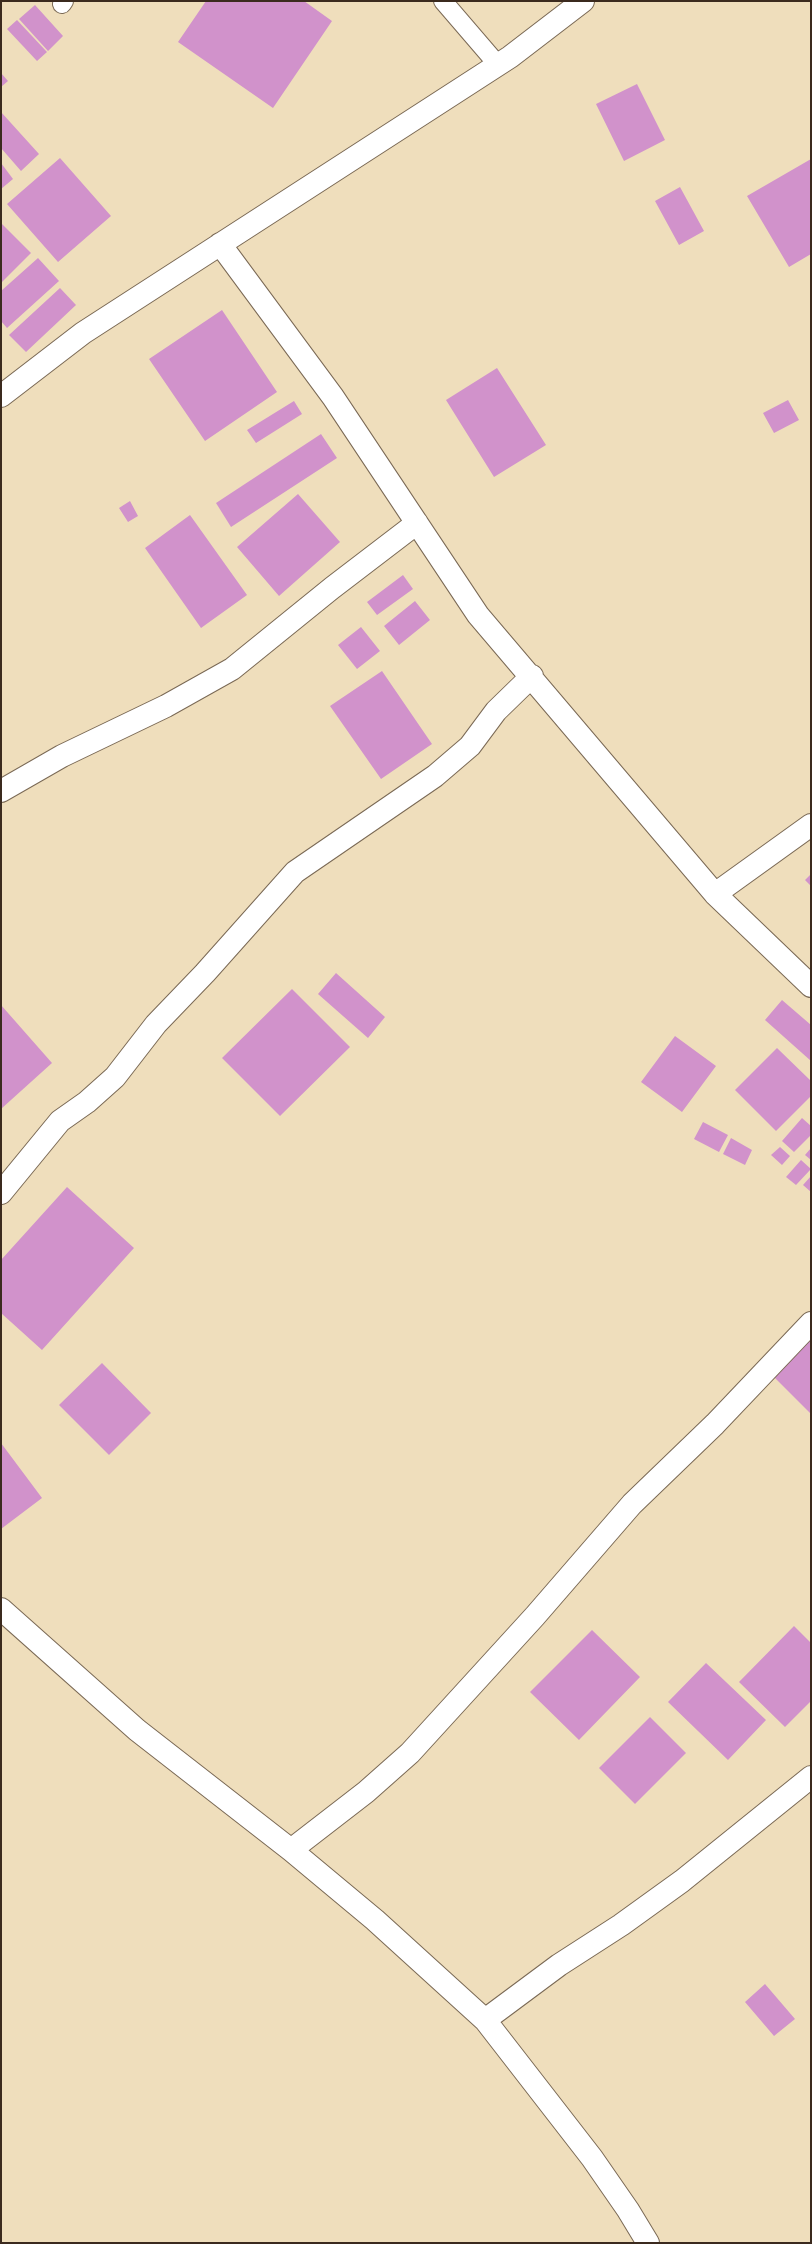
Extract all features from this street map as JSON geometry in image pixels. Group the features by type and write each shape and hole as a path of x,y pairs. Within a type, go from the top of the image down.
{"street":[{"path":"1,396 83,333 220,244 335,172 498,65 583,1"},
{"path":"220,244 333,397 478,615 532,676 611,774 715,894 811,986"},
{"path":"1,791 62,756 166,706 232,670 332,588 417,523"},
{"path":"1,1193 60,1121 87,1102 115,1077 156,1024 206,973 295,872 435,776 470,746 496,711 532,676"},
{"path":"715,894 811,825"},
{"path":"291,1850 366,1792 410,1753 535,1616 632,1504 716,1424 811,1324"},
{"path":"1,1610 137,1730 291,1850 375,1920 485,2020 592,2158 628,2210 648,2243"},
{"path":"485,2020 559,1965 621,1925 682,1881 811,1777"}],"lane":[{"path":"443,1 498,65"}],"building":[{"path":"206,1 304,1 332,21 273,108 178,42"},
{"path":"35,5 63,36 48,51 19,19"},
{"path":"17,20 47,52 37,61 7,29"},
{"path":"1,73 8,81 1,87"},
{"path":"637,84 665,140 624,161 596,104"},
{"path":"1,112 39,154 21,171 1,148"},
{"path":"60,158 111,216 58,262 7,204"},
{"path":"811,159 811,254 789,267 747,196"},
{"path":"1,163 13,179 1,189"},
{"path":"680,187 704,231 679,245 655,201"},
{"path":"1,223 31,253 1,283"},
{"path":"38,258 59,281 7,328 1,321 1,291"},
{"path":"60,288 76,305 26,352 9,335"},
{"path":"222,310 277,392 205,441 149,359"},
{"path":"497,368 546,445 494,477 446,400"},
{"path":"788,400 799,420 774,433 763,413"},
{"path":"294,401 302,414 256,443 247,430"},
{"path":"321,434 337,458 231,527 216,503"},
{"path":"298,494 340,542 279,596 237,547"},
{"path":"130,501 138,516 128,522 119,508"},
{"path":"190,515 247,595 201,628 145,548"},
{"path":"403,575 413,589 377,615 367,602"},
{"path":"415,601 430,620 399,645 384,626"},
{"path":"361,627 380,651 357,669 338,645"},
{"path":"382,671 432,744 381,779 330,706"},
{"path":"811,874 811,886 805,880"},
{"path":"336,973 385,1017 368,1038 318,994"},
{"path":"292,989 350,1047 280,1116 222,1058"},
{"path":"782,1000 811,1025 811,1061 765,1020"},
{"path":"1,1005 52,1063 1,1109"},
{"path":"675,1036 716,1066 682,1112 641,1082"},
{"path":"777,1048 811,1081 811,1096 776,1131 735,1090"},
{"path":"802,1118 811,1126 811,1135 794,1152 782,1141"},
{"path":"703,1122 728,1135 719,1152 694,1139"},
{"path":"731,1138 752,1150 745,1165 723,1154"},
{"path":"780,1147 790,1156 782,1165 771,1155"},
{"path":"811,1148 811,1160 805,1155"},
{"path":"801,1160 811,1169 796,1185 786,1177"},
{"path":"811,1176 811,1192 803,1185"},
{"path":"67,1187 134,1248 42,1350 1,1313 1,1260"},
{"path":"811,1336 811,1414 773,1376"},
{"path":"102,1363 151,1413 109,1455 59,1405"},
{"path":"1,1443 42,1498 1,1529"},
{"path":"794,1626 811,1643 811,1701 785,1727 739,1682"},
{"path":"592,1630 640,1677 579,1740 530,1692"},
{"path":"706,1663 766,1720 728,1760 668,1702"},
{"path":"650,1717 686,1753 635,1804 599,1768"},
{"path":"765,1984 795,2019 774,2036 745,2002"}]}
